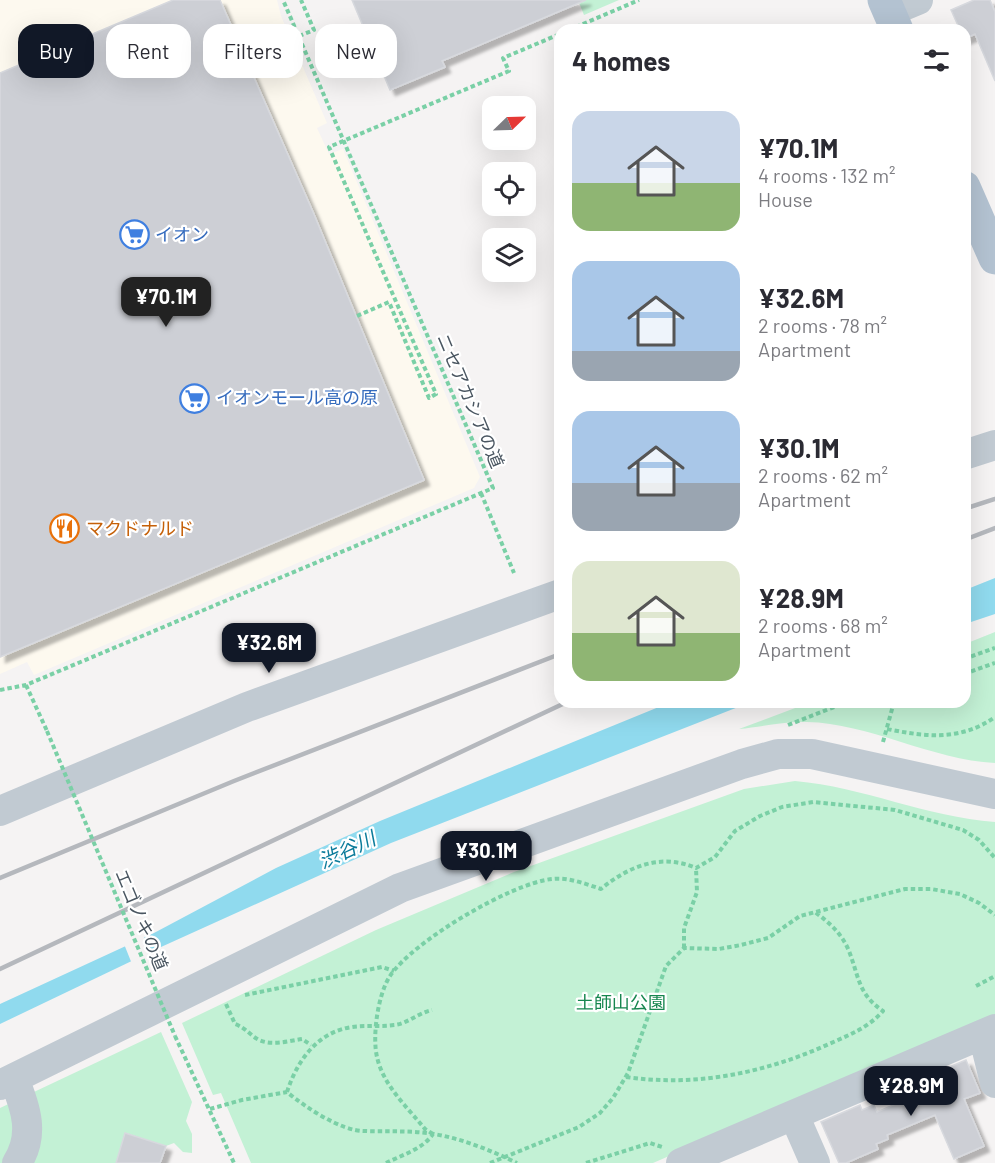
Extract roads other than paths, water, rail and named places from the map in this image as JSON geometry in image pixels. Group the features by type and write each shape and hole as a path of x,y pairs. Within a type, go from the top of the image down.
{"main road":[{"path":"971,203 995,258"}],"street":[{"path":"971,453 995,445"},
{"path":"0,812 247,707 554,596"},
{"path":"17,1163 23,1153 28,1125 26,1110 7,1082 400,888 742,764 778,754 812,754 995,794"},
{"path":"674,1157 794,1115 989,1031 995,1083"},
{"path":"794,1115 815,1163"}],"water":[{"path":"995,578 995,614 971,622 971,588"},
{"name":"渋谷川","path":"656,708 736,708 391,843 161,947 0,1024 0,1004 154,933 276,868 380,821"}],"railway":[{"path":"971,507 995,499"},
{"path":"971,537 995,528"},
{"path":"0,878 234,781 554,656"},
{"path":"0,969 554,708"}],"place":[{"name":"イオン","path":"134,235"},
{"name":"イオンモール高の原","path":"195,398"},
{"name":"マクドナルド","path":"65,529"}],"park label":[{"name":"土師山公園","path":"621,1003"}]}
